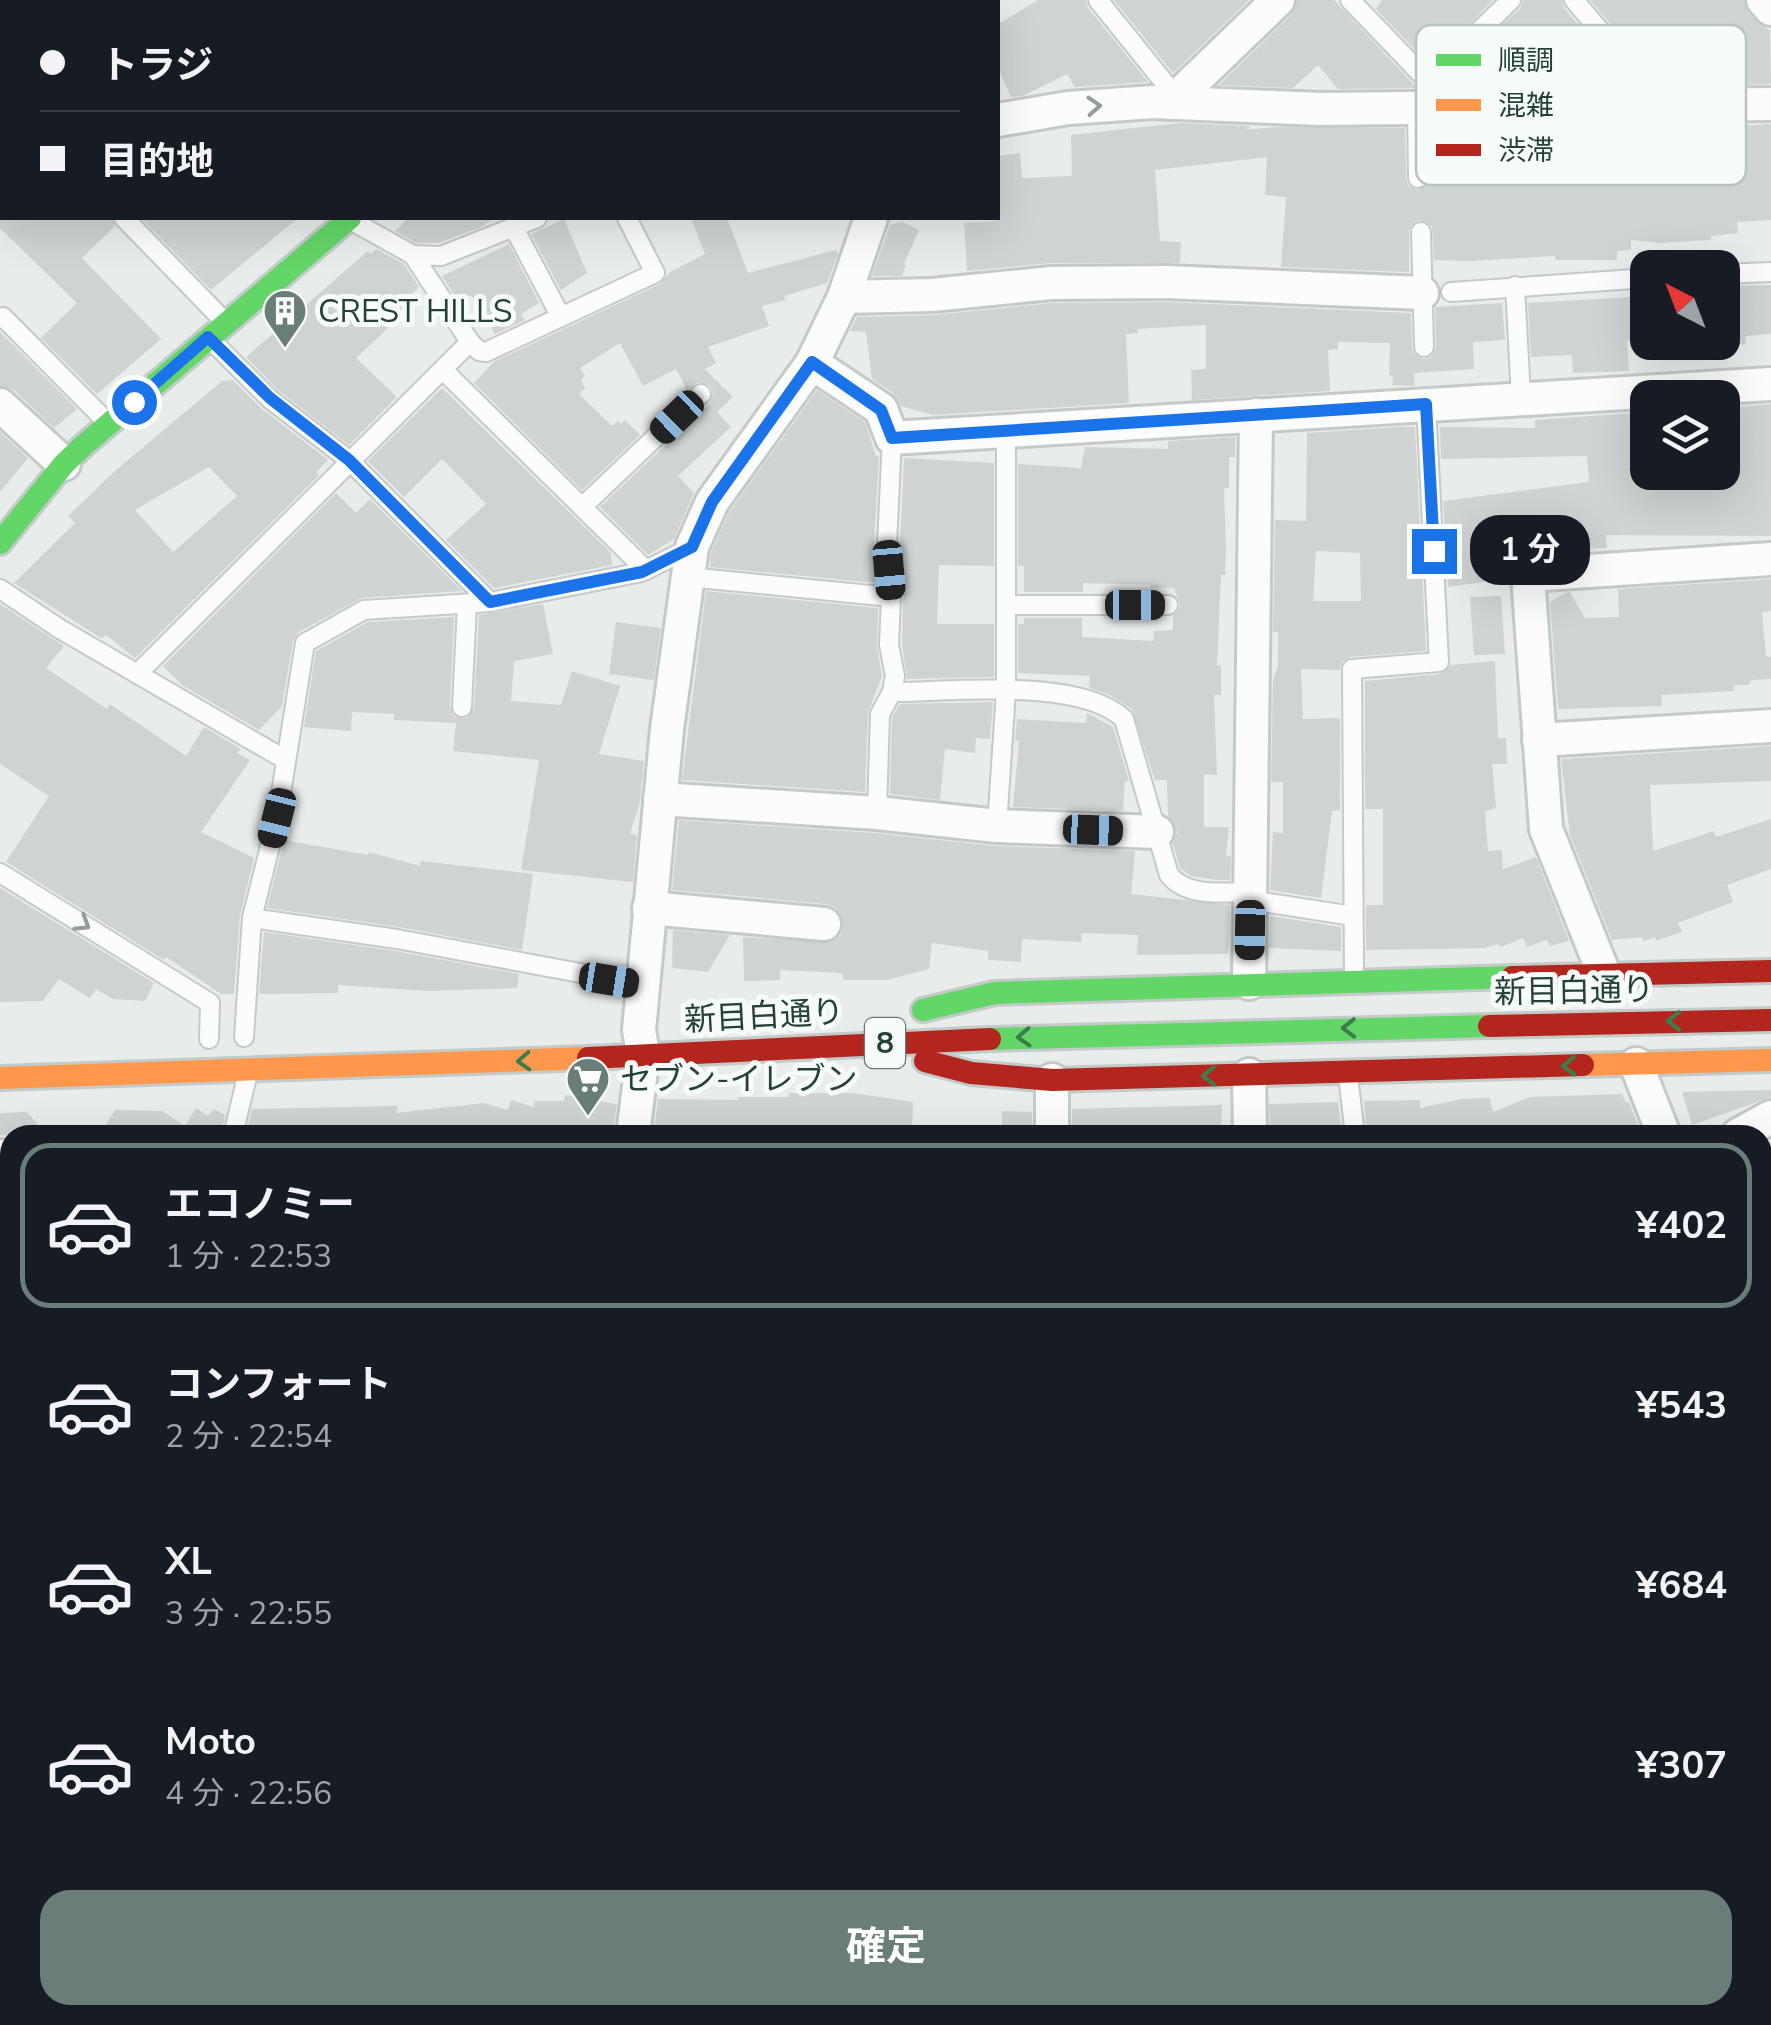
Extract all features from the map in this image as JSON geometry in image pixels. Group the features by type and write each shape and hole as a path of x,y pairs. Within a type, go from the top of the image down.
{"main road":[{"path":"1,541 64,464 348,220"},
{"path":"1249,983 1771,970"},
{"name":"新目白通り","path":"1249,983 994,993 913,1011 1771,994"},
{"name":"新目白通り","path":"0,1078 249,1070 638,1036 858,1044 1088,1034 1771,1020"},
{"path":"199,1039 253,1037"},
{"path":"858,1044 971,1073 1052,1080 1771,1060"}],"street":[{"path":"1173,100 1276,0"},
{"path":"1763,0 1771,10"},
{"path":"1000,120 1068,108 1173,100 1321,109 1416,108"},
{"path":"1746,104 1771,104"},
{"path":"633,1125 660,799 690,562 712,502 812,362 844,297 871,220"},
{"path":"844,297 932,295 1051,284 1167,282 1437,292"},
{"path":"812,362 881,410 892,438 1256,416 1426,398 1771,384"},
{"path":"0,405 64,464"},
{"path":"1249,983 1256,416"},
{"path":"1604,974 1546,829 1528,575 1771,559"},
{"path":"1538,740 1771,726"},
{"path":"660,799 877,813 997,826 1157,832"},
{"path":"650,908 824,924"},
{"path":"1636,1064 1660,1125"},
{"path":"1249,1075 1250,1125"},
{"path":"1052,1080 1052,1125"}],"lane":[{"path":"1098,0 1173,100"},
{"path":"1350,0 1416,68"},
{"path":"1485,25 1511,0"},
{"path":"1574,0 1595,25"},
{"path":"126,220 270,398 349,460 490,602"},
{"path":"354,220 413,254 441,256 532,220"},
{"path":"413,254 470,342 486,352 656,272 628,220"},
{"path":"514,228 561,317"},
{"path":"1421,232 1437,292 1424,347"},
{"path":"1740,273 1771,272"},
{"path":"1437,292 1630,279"},
{"path":"1515,286 1520,397"},
{"path":"2,317 109,424"},
{"path":"137,674 470,342"},
{"path":"444,371 646,570"},
{"path":"582,507 701,394"},
{"path":"1354,981 1352,669 1439,662 1426,398"},
{"path":"997,826 1006,691 1006,432"},
{"path":"877,813 880,714 892,692 895,676 889,644 887,544 892,438"},
{"path":"253,1037 252,918 277,818 305,643 364,610 490,602 690,562 891,596"},
{"path":"0,589 284,760"},
{"path":"462,706 467,604"},
{"path":"1006,605 1168,605"},
{"path":"892,692 1072,695 1114,709 1124,719 1169,875 1178,886 1354,916"},
{"path":"0,873 210,1004 199,1039"},
{"path":"252,918 644,985"},
{"path":"235,1125 249,1070"},
{"path":"1348,1072 1355,1125"}],"building":[{"path":"1038,0 1086,0 1088,8 1148,82 1075,87 1067,74 1023,96 1011,97 1000,72 1000,23"},
{"path":"1114,0 1249,0 1173,73"},
{"path":"1297,0 1334,0 1416,88 1338,89 1318,65 1293,88 1219,85 1292,14"},
{"path":"1382,0 1493,0 1469,25 1416,25 1416,51 1376,9"},
{"path":"1523,0 1562,0 1579,25 1502,25 1520,9"},
{"path":"1590,0 1744,0 1748,13 1770,31 1771,84 1746,85 1746,25 1611,25"},
{"path":"1180,123 1251,126 1246,130 1405,128 1406,179 1417,190 1426,185 1746,185 1746,126 1771,124 1771,220 1737,222 1738,233 1711,236 1711,240 1631,240 1631,250 1617,251 1617,260 1555,260 1555,256 1434,260 1432,226 1420,220 1409,231 1409,272 1281,267 1286,197 1265,195 1267,157 1155,170 1160,241 1181,242 1180,263 1051,263 967,271 964,223 1000,220 1000,156 1020,153 1022,178 1072,176 1071,135"},
{"path":"0,220 113,220 115,226 82,258 161,339 97,394 41,338 77,303 0,228"},
{"path":"143,220 296,220 211,290"},
{"path":"407,220 490,220 484,226 439,243 416,243 395,231"},
{"path":"564,220 587,273 561,290 531,234"},
{"path":"692,220 728,220 748,273 836,250 838,254 827,283 762,306 769,326 708,347 716,363 705,369 733,397 717,412 731,427 678,476 694,493 674,539 648,555 600,507 710,403 713,392 709,385 699,382 687,390 676,369 643,386 620,343 580,368 585,388 579,394 612,426 625,420 640,435 582,490 474,383 495,361 660,284 670,272 705,254"},
{"path":"902,222 919,230 902,276 872,276 890,225"},
{"path":"509,244 539,303 521,314 525,320 495,334 471,295 460,304 442,276"},
{"path":"376,249 404,264 419,287 409,297 414,304 356,358 397,397 349,445 278,390 246,357 368,251 371,254"},
{"path":"1771,285 1771,334 1745,336 1746,344 1740,344 1740,286"},
{"path":"1630,297 1629,371 1573,373 1572,355 1531,357 1528,303"},
{"path":"1167,302 1411,313 1412,348 1423,359 1431,357 1436,348 1435,307 1502,303 1505,340 1473,342 1474,369 1414,373 1415,386 1392,385 1390,343 1338,342 1338,349 1328,350 1330,391 1192,400 1191,370 1206,369 1206,325 1137,329 1138,333 1126,334 1129,403 933,415 901,406 892,392 872,379 866,332 850,331 857,317 933,315 1052,303"},
{"path":"0,332 77,409 54,428 14,390 0,386"},
{"path":"233,380 262,409 328,460 316,472 319,475 135,658 106,635 101,638 14,583 75,523 68,516 222,381","holes":["209,467 237,496 173,552 135,510"]},
{"path":"442,388 611,553 612,565 494,588 446,540 486,504 442,459 404,497 368,461"},
{"path":"817,390 865,422 879,456 874,544 877,583 710,567 711,553 729,512"},
{"path":"1771,404 1771,536 1606,535 1607,548 1480,552 1484,582 1448,587 1443,501 1589,482 1587,456 1441,459 1440,427 1535,428 1535,420 1630,413 1630,490 1740,490 1740,407"},
{"path":"1415,427 1426,651 1350,657 1342,662 1340,670 1301,669 1303,719 1340,718 1340,810 1332,811 1321,898 1270,890 1273,832 1283,833 1283,782 1271,782 1273,679 1278,666 1278,632 1273,632 1275,520 1306,521 1307,433","holes":["1316,551 1360,553 1361,601 1313,601"]},
{"path":"0,432 28,458 0,492"},
{"path":"1235,437 1235,457 1229,457 1229,488 1224,488 1225,575 1221,575 1217,666 1221,665 1221,695 1214,695 1217,775 1204,774 1204,827 1229,827 1226,856 1231,856 1230,880 1218,880 1191,876 1180,868 1173,844 1177,832 1168,816 1167,780 1155,780 1132,709 1089,688 1090,676 1018,673 1018,624 1024,624 1024,618 1082,618 1082,637 1153,641 1154,631 1173,630 1173,616 1180,606 1174,588 1150,585 1083,583 1083,592 1024,592 1024,566 1018,566 1018,464 1081,468 1085,447 1168,449 1168,441"},
{"path":"904,458 994,463 994,566 939,565 937,624 994,624 994,677 907,679 902,644 900,544"},
{"path":"336,493 356,513 370,499 462,591 362,598 299,632 293,641 282,706 259,730 182,685 163,666"},
{"path":"1771,579 1771,611 1762,612 1771,679 1734,685 1734,691 1661,695 1662,706 1558,709 1550,602 1570,592 1585,618 1619,617 1618,589"},
{"path":"706,591 878,608 877,645 882,676 868,713 865,792 682,780"},
{"path":"1501,596 1505,654 1474,655 1470,597"},
{"path":"0,604 64,646 46,668 107,709 110,704 186,756 204,727 241,749 237,753 250,760 201,832 254,858 240,916 234,994 221,994 6,862 49,796 0,764"},
{"path":"543,604 553,654 514,661 511,701 561,705 572,671 620,686 599,754 644,761 640,802 630,834 637,835 633,882 521,870 539,760 453,751 456,723 394,720 394,714 352,712 351,731 304,727 316,651 368,622 454,617 450,707 454,717 467,718 474,708 479,615"},
{"path":"616,622 661,628 654,680 609,674"},
{"path":"1495,661 1498,738 1506,738 1507,764 1492,764 1496,808 1485,811 1488,851 1502,850 1503,869 1536,857 1569,941 1550,946 1547,940 1527,947 1523,938 1501,947 1498,944 1484,948 1366,950 1366,905 1383,905 1383,809 1365,809 1365,681 1440,674 1451,665"},
{"path":"993,702 990,739 976,738 975,753 945,749 940,800 890,794 892,717 900,704"},
{"path":"1087,713 1113,727 1129,781 1125,781 1123,811 1013,807 1017,719 1086,723"},
{"path":"1771,746 1771,781 1650,785 1653,851 1714,831 1716,837 1771,819 1771,869 1727,885 1733,902 1678,923 1682,932 1656,941 1655,937 1644,941 1642,937 1612,940 1570,835 1561,759"},
{"path":"679,820 875,833 995,846 1135,851 1131,894 1230,905 1229,946 1227,954 1137,955 1138,935 1082,933 1081,942 1022,939 1021,962 988,960 988,951 932,943 929,969 887,980 844,980 842,973 780,970 780,980 744,981 743,937 831,942 841,935 842,917 836,908 826,904 672,890"},
{"path":"284,840 368,855 369,852 420,866 421,861 533,874 522,950 267,908"},
{"path":"0,888 154,983 145,1001 113,999 96,989 90,998 59,979 43,1001 0,1002"},
{"path":"1270,916 1341,927 1341,951 1269,948"},
{"path":"673,930 730,935 708,972 672,968"},
{"path":"264,932 519,974 517,988 428,991 338,985 338,993 259,994"},
{"path":"1771,1090 1771,1097 1692,1125 1682,1092"},
{"path":"789,1093 853,1093 913,1102 912,1125 655,1125 658,1099 789,1097"},
{"path":"1622,1094 1638,1125 1366,1125 1364,1101 1420,1100 1420,1108 1461,1099 1490,1098 1493,1112 1530,1097"},
{"path":"565,1095 617,1104 614,1125 248,1125 252,1109 398,1106 396,1113 484,1103 508,1110 511,1100 533,1107 535,1101 564,1101"},
{"path":"1338,1102 1341,1125 1270,1125 1269,1104"},
{"path":"1222,1105 1221,1125 1072,1125 1072,1109"},
{"path":"196,1108 208,1116 214,1109 225,1115 223,1125 186,1125"},
{"path":"115,1110 162,1111 183,1125 105,1125"},
{"path":"1002,1111 1032,1112 1032,1125 1002,1125"},
{"path":"27,1112 38,1125 0,1125 0,1113"}],"traffic: fast":[{"path":"0,543 83,446 348,220"},
{"path":"923,1010 995,993 1512,977"},
{"path":"990,1039 1489,1026"}],"traffic: slow":[{"path":"0,1078 588,1058"},
{"path":"1583,1065 1771,1060"}],"traffic: jam":[{"path":"1512,977 1771,971"},
{"path":"1489,1026 1771,1020"},
{"path":"588,1058 990,1039"},
{"path":"925,1061 971,1073 1052,1080 1583,1065"}],"place":[{"name":"CREST HILLS","path":"285,349"},
{"name":"セブン-イレブン","path":"588,1117"}],"route":[{"path":"134,402 208,337 270,398 349,460 490,602 642,572 692,547 712,502 812,362 881,410 892,438 1426,404 1434,551"}]}
